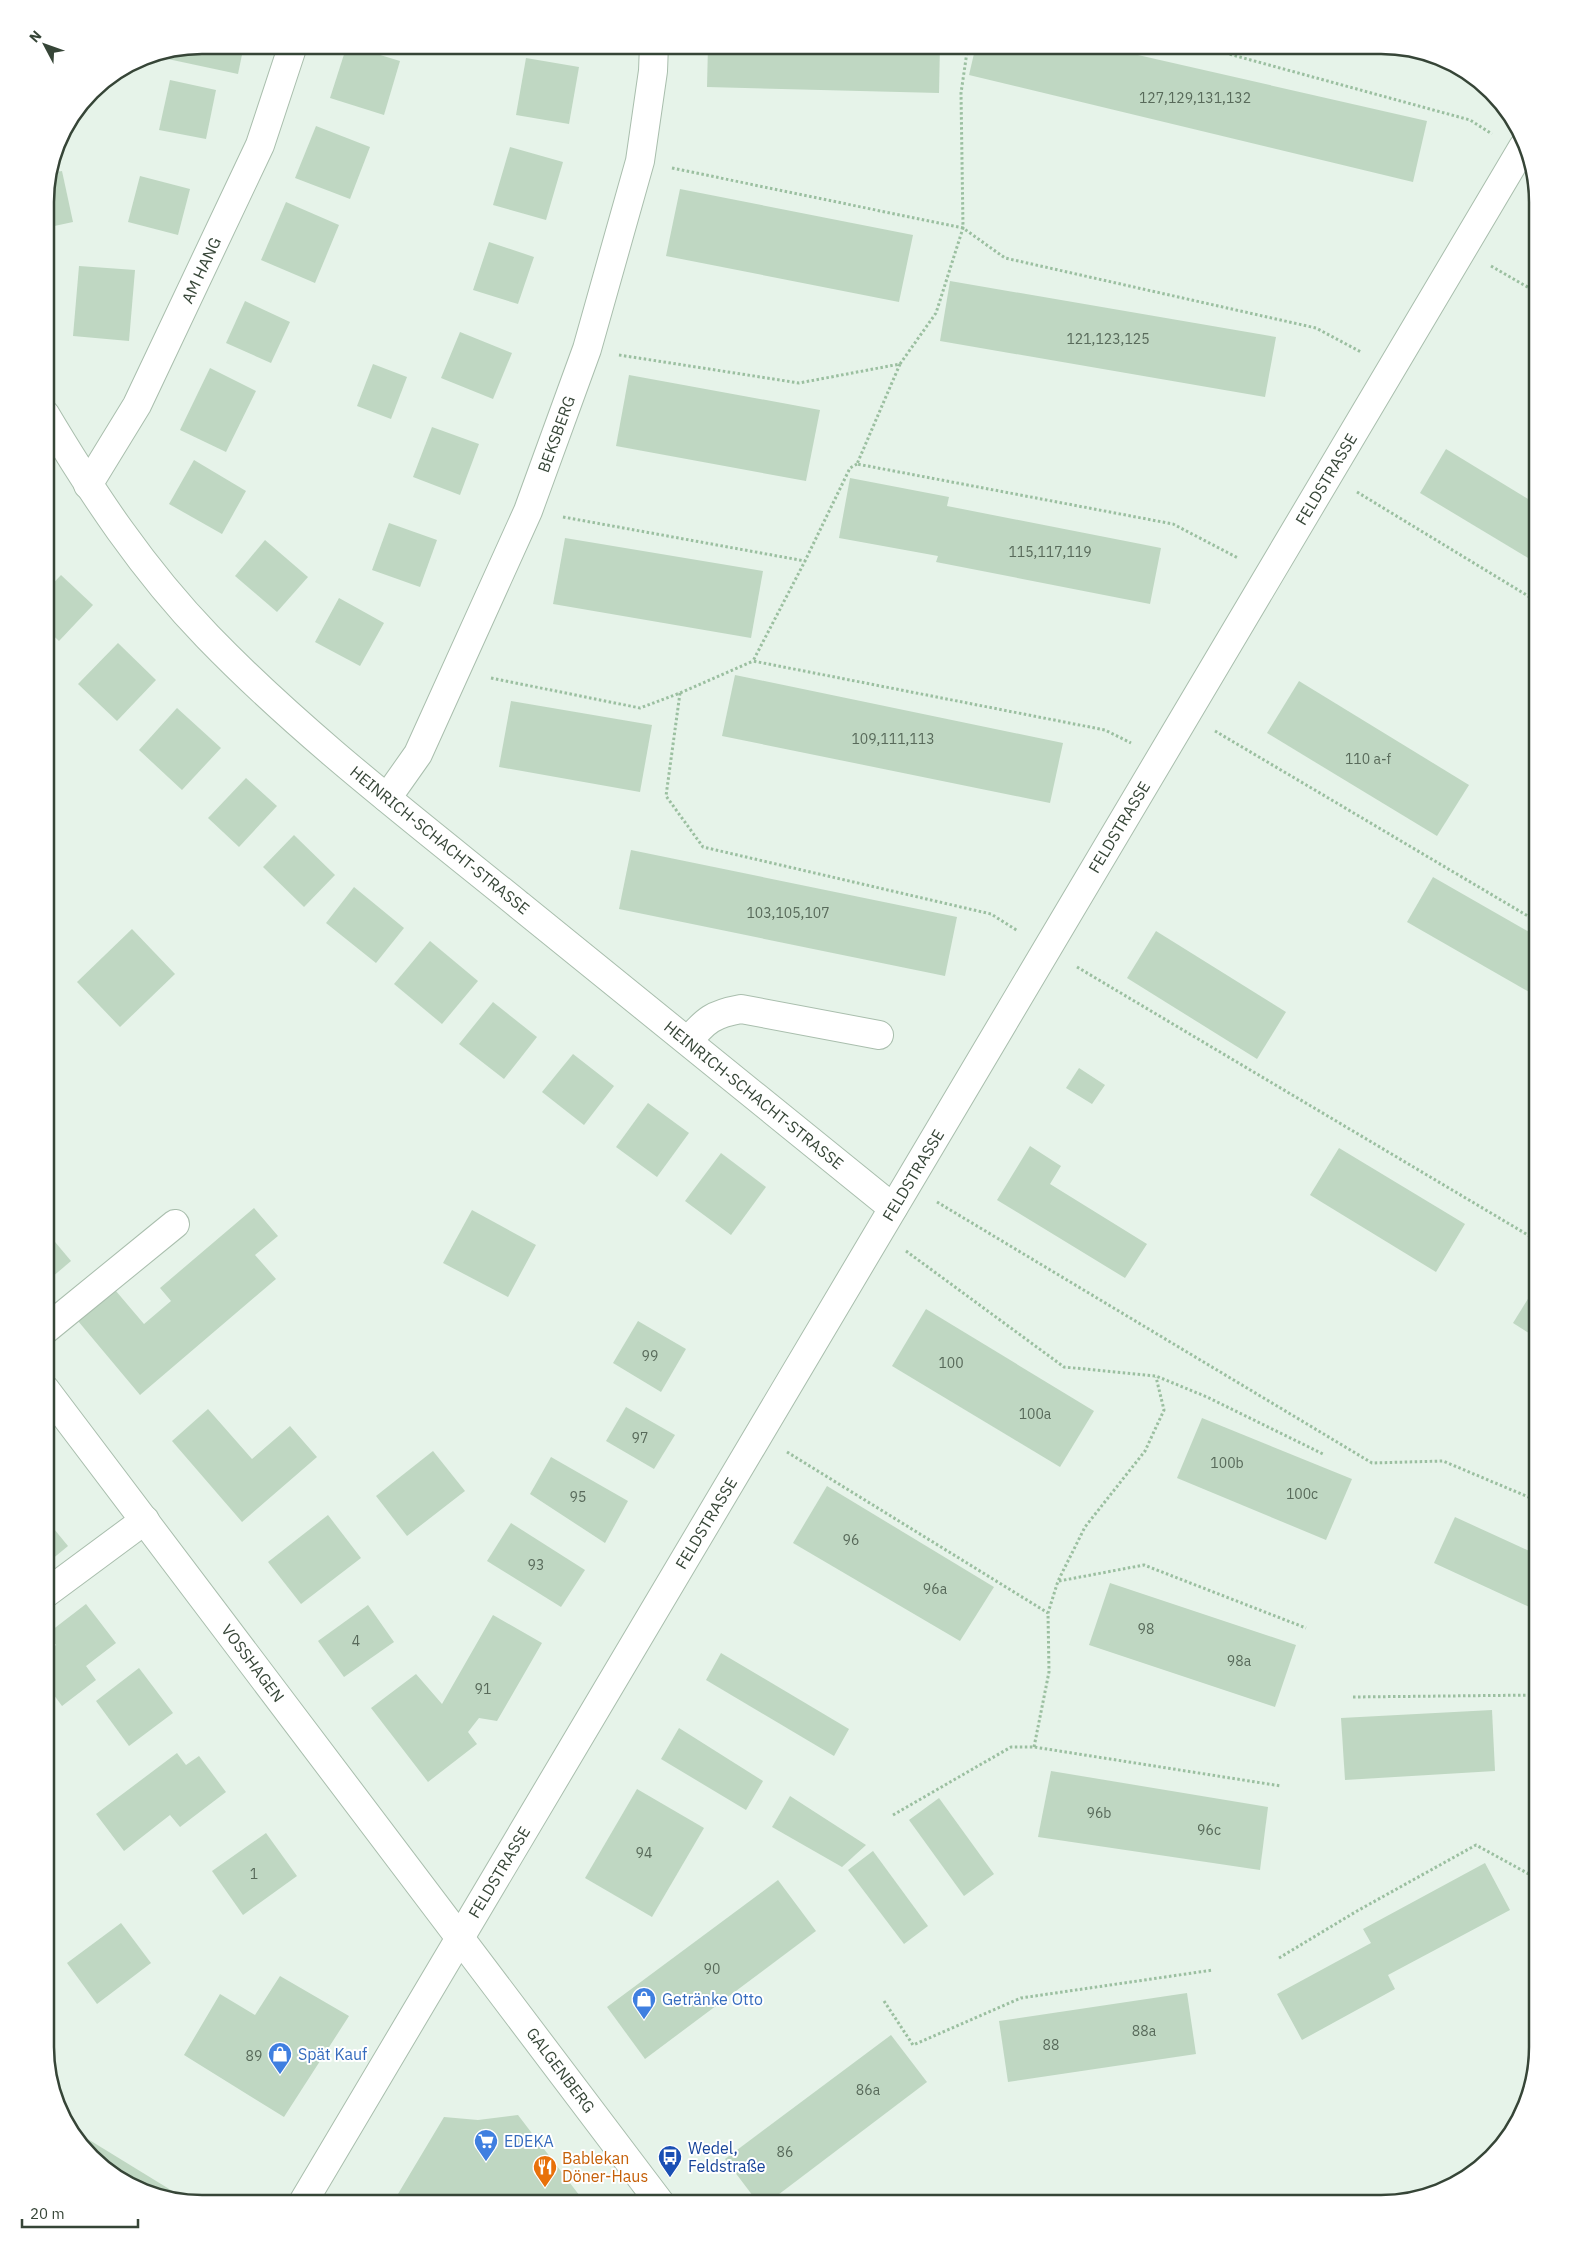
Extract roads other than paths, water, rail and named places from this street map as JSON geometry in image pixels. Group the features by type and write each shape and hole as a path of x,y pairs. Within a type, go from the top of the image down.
{"street":[{"name":"AM HANG","path":"88,486 137,405 260,145 290,54"},
{"name":"BEKSBERG","path":"388,798 418,754 528,511 587,350 640,161 653,71 654,54"},
{"name":"FELDSTRASSE","path":"307,2195 1520,152"},
{"name":"HEINRICH-SCHACHT-STRASSE","path":"54,429 88,486 144,564 207,636 293,718 388,798 893,1208"},
{"path":"688,1041 701,1025 719,1013 741,1009 879,1035"},
{"path":"54,1323 175,1224"},
{"name":"VOSSHAGEN","path":"54,1401 461,1936"},
{"path":"54,1587 145,1520"},
{"name":"GALGENBERG","path":"461,1936 655,2195"}],"place":[{"name":"Getränke Otto","path":"644,2020"},
{"name":"Spät Kauf","path":"280,2075"},
{"name":"EDEKA","path":"486,2162"},
{"name":"Wedel, Feldstraße","path":"670,2178"},
{"name":"Bablekan Döner-Haus","path":"545,2188"}]}
